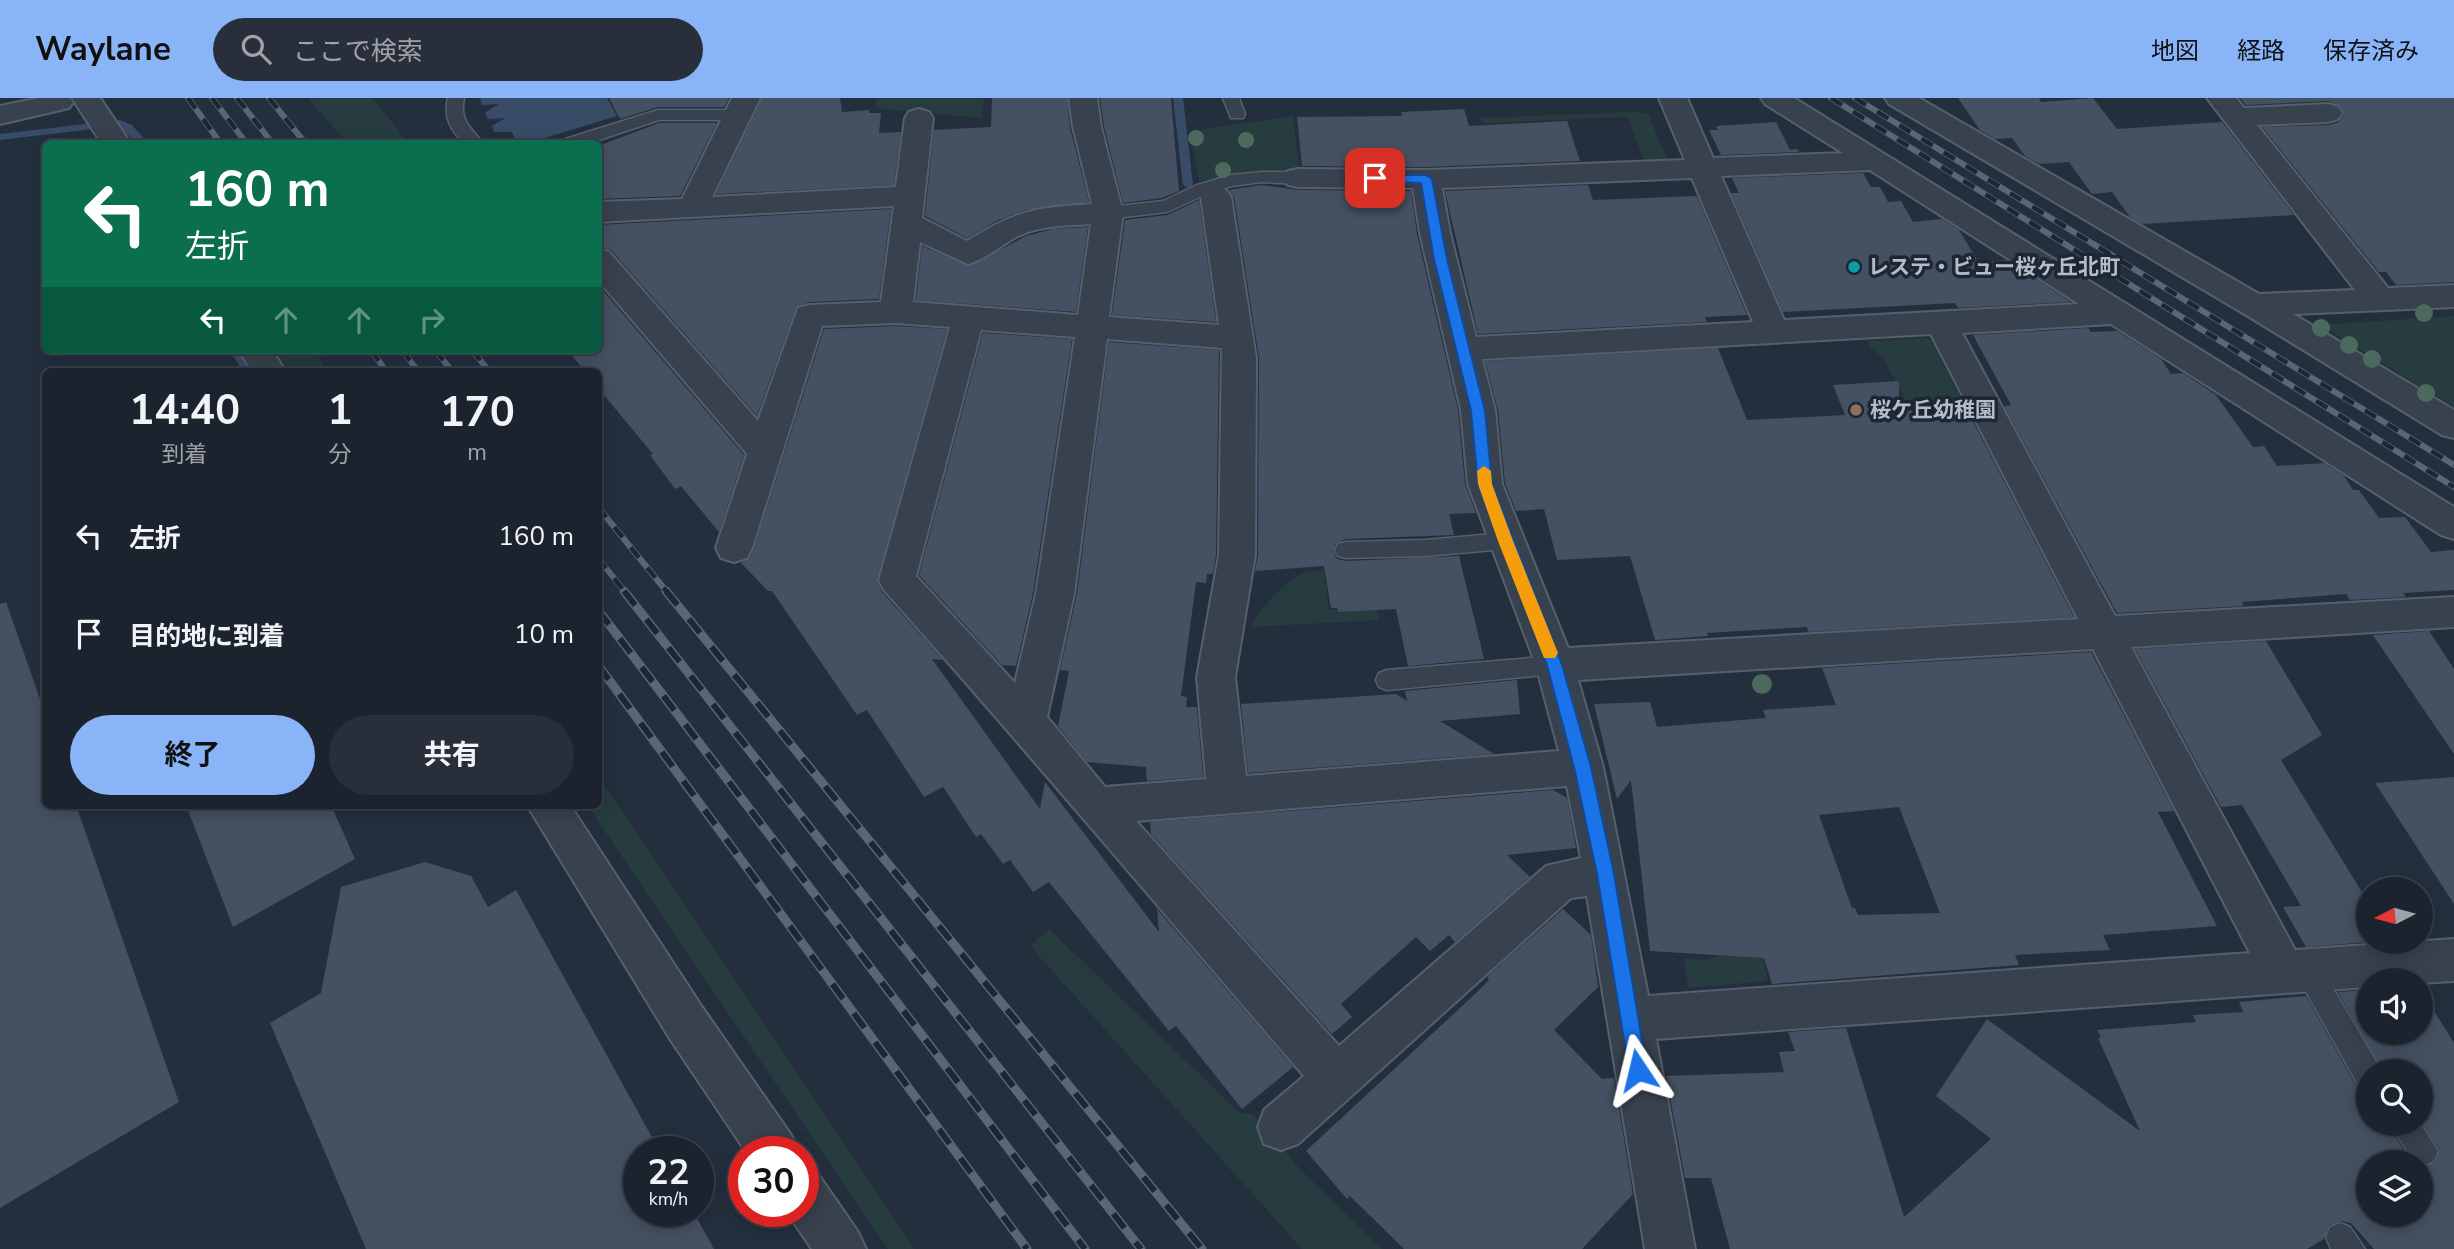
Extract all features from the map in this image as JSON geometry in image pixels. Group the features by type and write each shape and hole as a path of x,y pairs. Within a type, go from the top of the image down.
{"street":[{"path":"1026,721 1055,594 1108,213 1104,184 1086,121 1083,98"},
{"path":"1673,98 1773,332"},
{"path":"1774,98 1879,161 2454,525"},
{"path":"1898,98 2255,304 2454,426"},
{"path":"0,115 73,100 113,140"},
{"path":"692,208 742,107"},
{"path":"2228,107 2379,299"},
{"path":"2228,107 2328,113"},
{"path":"896,312 919,118"},
{"path":"1298,178 1426,179 1879,161"},
{"path":"1426,179 1441,259 1478,411 1485,484 1555,665 1583,767 1605,874 1670,1249"},
{"path":"1216,197 1240,358 1237,555 1216,677 1228,796"},
{"path":"602,212 692,208 909,209 968,254 1006,230 1035,218 1108,213"},
{"path":"602,264 765,452"},
{"path":"2255,304 2454,296"},
{"path":"734,548 809,316 896,312 1238,338"},
{"path":"1464,349 2120,313"},
{"path":"968,319 897,580 1026,721 1096,806 1337,1078"},
{"path":"1941,321 2105,633 2295,971"},
{"path":"1555,665 2454,612"},
{"path":"1096,806 1583,767"},
{"path":"550,809 686,1023 763,1136"},
{"path":"1282,1126 1561,880 1605,874"},
{"path":"1629,1019 2454,960"},
{"path":"819,1217 841,1249"}],"lane":[{"path":"456,98 456,122 460,131 471,140"},
{"path":"1230,98 1237,114"},
{"path":"580,140 658,115 742,107"},
{"path":"1108,213 1167,206 1203,189 1231,181 1262,177 1298,178"},
{"path":"1346,550 1425,548 1505,541"},
{"path":"1387,680 1555,665"},
{"path":"2295,971 2357,1059"}],"green space":[{"path":"308,98 373,98 406,140 344,140"},
{"path":"877,98 984,98 981,118 875,108"},
{"path":"1648,113 1667,159 1644,160 1628,117 1485,123 1480,118"},
{"path":"1293,116 1299,169 1199,181 1191,131"},
{"path":"2454,316 2454,407 2321,325"},
{"path":"1931,340 1964,405 1910,408 1883,358 1870,347 1868,341"},
{"path":"276,354 317,354 326,368 285,368"},
{"path":"1309,571 1324,571 1329,609 1336,609 1337,613 1376,606 1379,620 1250,627 1267,604 1291,581"},
{"path":"602,781 914,1249 888,1249 819,1147 819,1136 811,1136 590,809 602,809"},
{"path":"1743,866 1768,981 1688,988 1684,959 1708,960 1724,954"},
{"path":"1049,929 1240,1113 1253,1114 1299,1168 1382,1249 1302,1249 1030,946"}],"water":[{"path":"607,98 617,116 538,140 516,140 512,132 494,132 492,126 505,118 488,119 485,113 499,104 482,105 480,99"}],"building":[{"path":"609,98 729,98 724,107 658,107 620,119"},
{"path":"762,98 840,98 842,112 869,110 869,113 881,113 879,133 901,132 894,185 716,194"},
{"path":"992,98 1067,98 1070,128 1089,202 1026,210 998,220 967,238 925,216 934,130 991,127"},
{"path":"1100,98 1171,98 1179,191 1162,198 1123,203"},
{"path":"1958,98 2039,98 2041,102 2093,98 2117,129 2222,122 2294,215 2142,224 2130,217 2112,192 2092,194 2069,162 2039,164 2025,156 2012,138 1995,139 1980,130"},
{"path":"2240,98 2454,98 2454,282 2396,285 2386,272 2379,272 2262,127 2329,125 2339,122 2344,114 2340,106 2328,101 2246,105"},
{"path":"1464,109 1469,126 1567,121 1580,161 1426,167 1302,166 1297,117 1402,116 1401,112"},
{"path":"1776,122 1790,150 1797,149 1799,152 1721,155 1709,130 1718,130 1716,126"},
{"path":"659,123 717,123 680,196 602,199 602,144"},
{"path":"1863,173 1871,187 1880,187 1888,202 1901,201 1913,222 1942,219 1959,230 1978,262 2006,260 2071,302 1958,308 1955,303 1783,312 1731,193 1739,193 1732,178"},
{"path":"1262,185 1298,190 1411,191 1417,234 1458,410 1465,484 1476,513 1449,514 1454,535 1346,539 1336,543 1333,551 1337,559 1346,561 1459,556 1484,659 1408,666 1396,609 1338,612 1337,608 1331,608 1324,566 1255,571 1258,555 1259,358 1234,197 1229,190"},
{"path":"1588,185 1593,200 1697,196 1747,315 1705,317 1707,322 1478,334 1445,191"},
{"path":"1199,200 1216,322 1112,315 1125,220 1167,215"},
{"path":"891,209 879,299 809,302 796,307 757,416 611,250 602,248 602,225"},
{"path":"1088,227 1076,312 916,300 922,246 969,266 1026,236 1053,229"},
{"path":"602,290 744,455 719,532 681,486 675,489 650,455 653,454 602,393 602,368 582,368 570,354 602,354"},
{"path":"896,326 947,329 877,581 882,592 943,660 932,659 1040,809 1045,782 1159,932 1157,909 1293,1067 1242,1109 1176,1026 1169,1031 1049,882 1033,892 1010,860 1003,864 981,834 976,837 943,787 924,797 867,710 857,715 772,591 768,591 741,563 749,559 754,549 824,329"},
{"path":"2088,328 2091,332 2117,331 2161,359 2171,374 2183,373 2216,395 2253,447 2264,446 2277,466 2324,463 2344,476 2353,490 2359,490 2379,518 2405,517 2431,552 2454,550 2454,590 2403,593 2406,597 2350,600 2346,594 2242,602 2244,606 2117,613 2004,406 2011,405 1973,335"},
{"path":"983,333 1072,339 1033,593 1016,666 1002,665 919,575"},
{"path":"1109,342 1219,350 1216,555 1213,574 1207,574 1206,583 1196,582 1181,696 1187,697 1186,707 1197,707 1203,777 1147,781 1146,767 1087,762 1058,726 1069,671 1060,670 1077,594"},
{"path":"1718,348 1747,420 1845,415 1833,385 1899,381 1899,395 1907,411 1966,408 2074,617 1808,632 1807,627 1707,633 1708,636 1655,640 1630,556 1557,560 1544,509 1516,511 1505,483 1498,410 1485,361"},
{"path":"6,602 42,705 42,809 77,809 179,1102 0,1208 0,604"},
{"path":"2429,631 2454,669 2454,754 2373,635"},
{"path":"2266,641 2322,735 2281,760 2356,882 2356,943 2306,947 2283,907 2301,906 2242,805 2221,807 2135,649"},
{"path":"2091,652 2174,811 2158,812 2217,926 2103,935 2110,950 2015,955 2019,965 1772,984 1764,958 1650,951 1631,780 1617,799 1594,704 1650,702 1657,727 1766,718 1763,710 1836,705 1822,668","holes":["1899,807 1940,913 1858,915 1855,908 1852,908 1819,815"]},
{"path":"1517,680 1520,714 1440,721 1494,754 1248,773 1241,704 1396,694 1407,701 1405,691"},
{"path":"2454,777 2454,904 2375,783"},
{"path":"1553,790 1567,798 1576,848 1507,855 1530,877 1455,942 1449,935 1430,951 1416,937 1341,1004 1352,1017 1332,1034 1151,834 1150,822"},
{"path":"188,809 333,809 355,859 233,927"},
{"path":"425,862 471,876 488,907 516,890 651,1136 623,1136 623,1227 702,1227 714,1249 366,1249 270,1023 321,993 341,887"},
{"path":"1563,909 1591,935 1598,987 1554,1030 1602,1079 1614,1078 1633,1194 1582,1249 1404,1249 1350,1196 1347,1199 1306,1151 1475,994 1489,980 1487,977"},
{"path":"2356,991 2356,1024 2338,992"},
{"path":"2306,996 2356,1086 2356,1136 2395,1136 2404,1150 2356,1150 2356,1227 2433,1227 2433,1163 2440,1150 2430,1136 2433,1136 2433,1059 2375,1059 2368,1045 2433,1045 2433,1009 2454,1043 2454,1249 2374,1249 2351,1223 2341,1221 2329,1225 2324,1239 2307,1249 1730,1249 1711,1178 1685,1178 1666,1076 1784,1072 1779,1052 1795,1051 1788,1032 1846,1028 1904,1217 1991,1139 1936,1096 1987,1019 2140,1131 2098,1038 2101,1037 2097,1030 2196,1022 2193,1015 2243,1012 2239,1002"}],"waterway":[{"path":"1178,98 1188,185"},
{"path":"0,137 120,123 140,140"},
{"path":"238,354 247,368"}],"railway":[{"path":"188,98 218,140"},
{"path":"212,98 244,140"},
{"path":"237,98 270,140"},
{"path":"269,98 303,140"},
{"path":"1831,98 2454,487"},
{"path":"1855,98 2454,465"},
{"path":"374,354 384,368"},
{"path":"405,354 416,368"},
{"path":"438,354 450,368"},
{"path":"475,354 487,368"},
{"path":"602,512 667,592"},
{"path":"602,563 625,592"},
{"path":"624,591 1141,1249"},
{"path":"666,591 1202,1249"},
{"path":"602,615 1085,1249"},
{"path":"602,670 1027,1249"}],"slow traffic":[{"path":"1484,471 1485,484 1505,541 1550,653"}],"place":[{"name":"レステ・ビュー桜ヶ丘北町","path":"1854,267"},
{"name":"桜ケ丘幼稚園","path":"1856,410"}],"route":[{"path":"1375,178 1426,179 1435,233 1478,411 1485,484 1555,665 1583,767 1605,874 1638,1070"}]}
